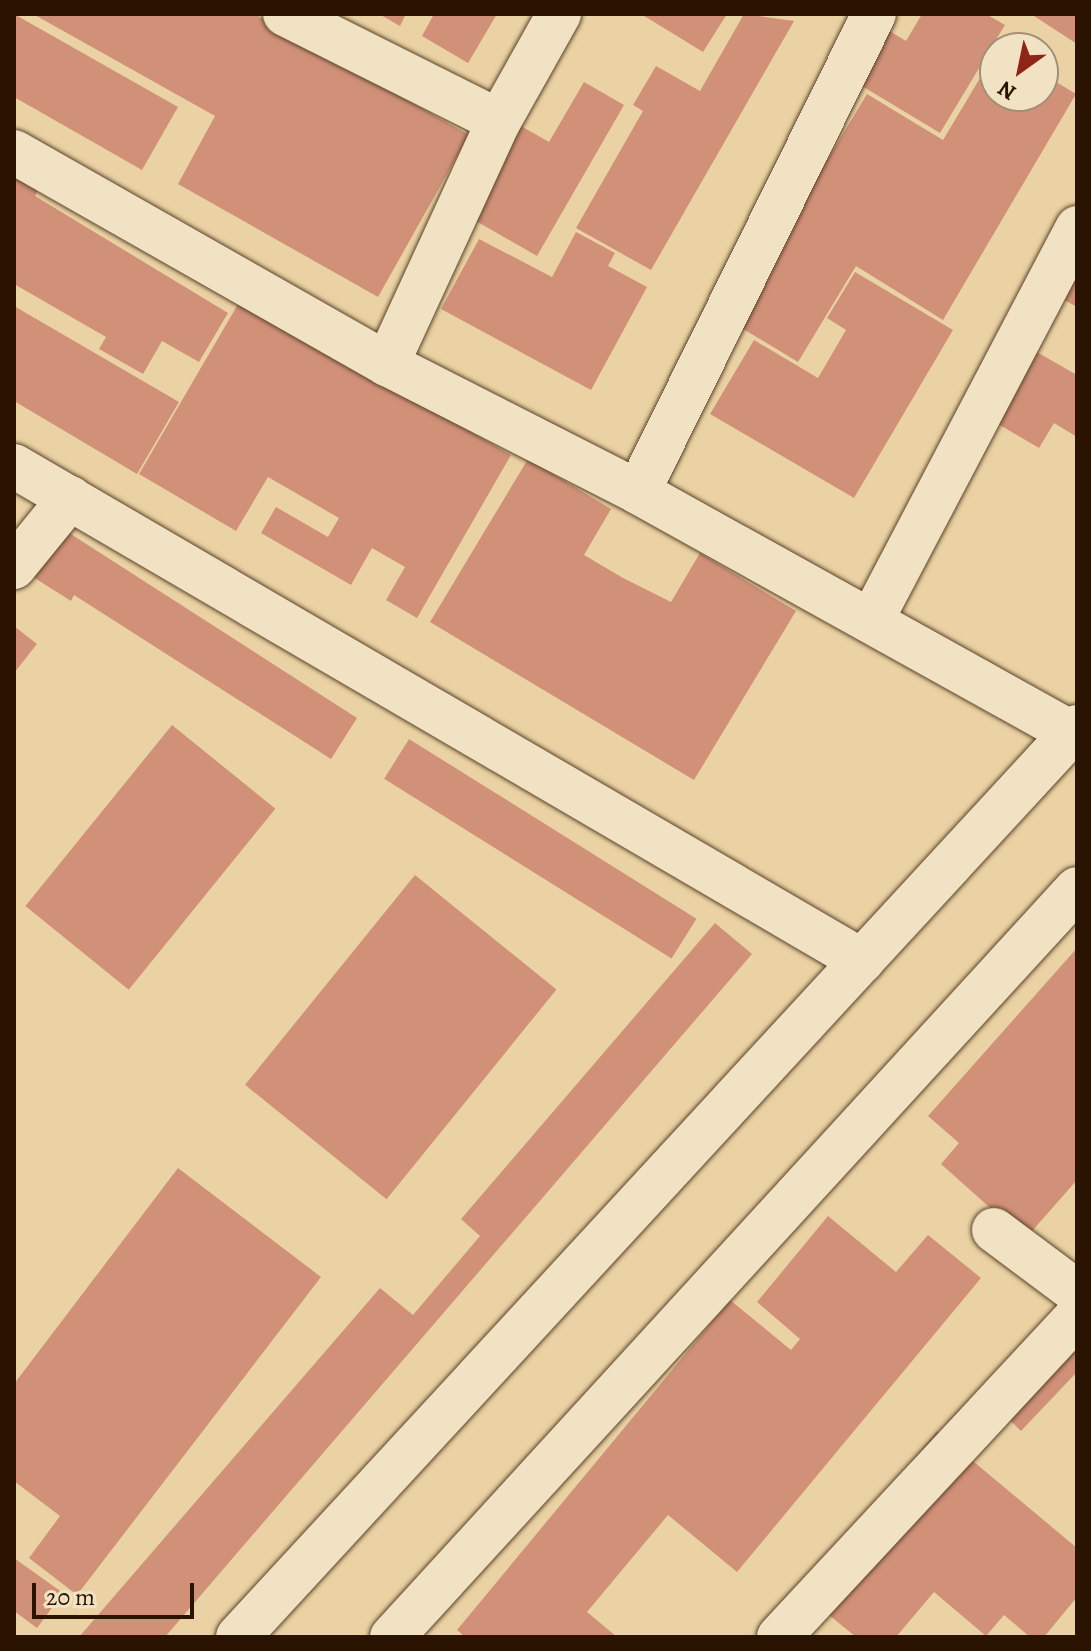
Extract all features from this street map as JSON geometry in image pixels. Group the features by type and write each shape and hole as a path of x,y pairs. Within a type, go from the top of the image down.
{"street":[{"path":"285,14 499,121"},
{"path":"387,364 499,121 559,14"},
{"path":"638,492 874,14"},
{"path":"14,152 387,364 638,492 1076,730 238,1637"},
{"path":"871,621 1077,228"},
{"path":"14,466 862,961"},
{"path":"14,567 70,498"},
{"path":"392,1637 1077,889"},
{"path":"994,1230 1077,1292"},
{"path":"779,1637 1077,1316"}],"building":[{"path":"14,14 178,107 142,170 14,97"},
{"path":"33,14 254,14 469,135 378,297 178,184 215,116"},
{"path":"379,14 406,14 400,26"},
{"path":"434,14 497,14 468,63 422,36"},
{"path":"641,14 727,14 703,52"},
{"path":"744,14 794,21 651,270 576,228 643,111 633,105 656,66 700,91"},
{"path":"922,14 986,14 1005,25 1001,32 979,32 979,68 940,133 852,80 883,27 906,41"},
{"path":"1031,14 1077,14 1077,44"},
{"path":"979,80 979,112 1059,112 1059,84 1076,94 943,320 856,266 798,362 730,321 867,94 943,140"},
{"path":"584,82 624,105 537,256 469,217 521,126 549,142"},
{"path":"14,171 40,186 35,196 228,313 199,362 162,341 143,374 99,349 106,337 14,284"},
{"path":"576,232 615,253 608,266 647,287 591,390 441,309 479,239 552,277"},
{"path":"1077,256 1077,307 1055,295"},
{"path":"855,272 953,330 854,498 710,414 754,340 818,378 846,330 827,318"},
{"path":"241,299 511,455 417,618 386,600 405,567 372,548 351,585 261,533 276,507 328,537 339,518 268,477 236,531 139,474"},
{"path":"14,306 179,402 137,474 14,401"},
{"path":"1035,351 1077,375 1077,437 1054,423 1039,448 993,421"},
{"path":"528,459 611,509 584,555 623,578 671,602 700,553 796,611 694,780 430,622"},
{"path":"63,529 357,718 331,759 74,595 71,601 33,577"},
{"path":"14,626 37,644 14,673"},
{"path":"172,725 275,809 129,990 25,906"},
{"path":"409,739 696,919 672,959 384,779"},
{"path":"415,875 556,990 387,1199 245,1085"},
{"path":"715,923 752,954 165,1637 79,1637 380,1288 413,1315 480,1236 461,1219"},
{"path":"1077,948 1077,1180 1025,1239 941,1164 959,1143 928,1116"},
{"path":"178,1168 321,1277 77,1595 29,1558 60,1516 14,1481 14,1384"},
{"path":"828,1216 896,1272 928,1235 981,1278 737,1572 668,1515 587,1612 617,1637 465,1637 457,1630 730,1300 791,1350 800,1339 757,1302"},
{"path":"1045,1320 1077,1350 1077,1372 1021,1431 991,1402 958,1437 945,1425"},
{"path":"937,1431 1077,1548 1077,1597 1044,1637 1030,1637 1004,1615 986,1636 934,1592 896,1637 856,1637 802,1593"},
{"path":"14,1558 63,1593 37,1628 14,1611"}]}
